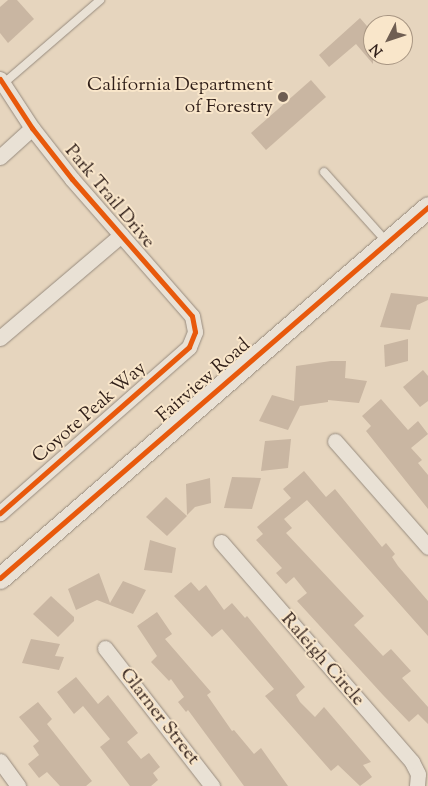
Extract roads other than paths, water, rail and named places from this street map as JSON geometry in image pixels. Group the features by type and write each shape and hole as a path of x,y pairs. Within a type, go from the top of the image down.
{"main road":[{"name":"Fairview Road","path":"0,578 428,207"}],"street":[{"name":"Park Trail Drive","path":"2,81 32,128 121,235 192,316 196,332"},
{"path":"0,157 32,128"},
{"path":"0,338 121,235"},
{"name":"Coyote Peak Way","path":"0,512 188,347 196,332"},
{"path":"335,441 428,547"},
{"name":"Raleigh Circle","path":"221,542 412,762 418,783"},
{"name":"Glarner Street","path":"105,648 212,786"},
{"path":"0,761 18,786"}],"lane":[{"path":"2,81 100,0"},
{"path":"324,172 387,243"}],"place":[{"name":"California Department of Forestry","path":"283,97"}]}
